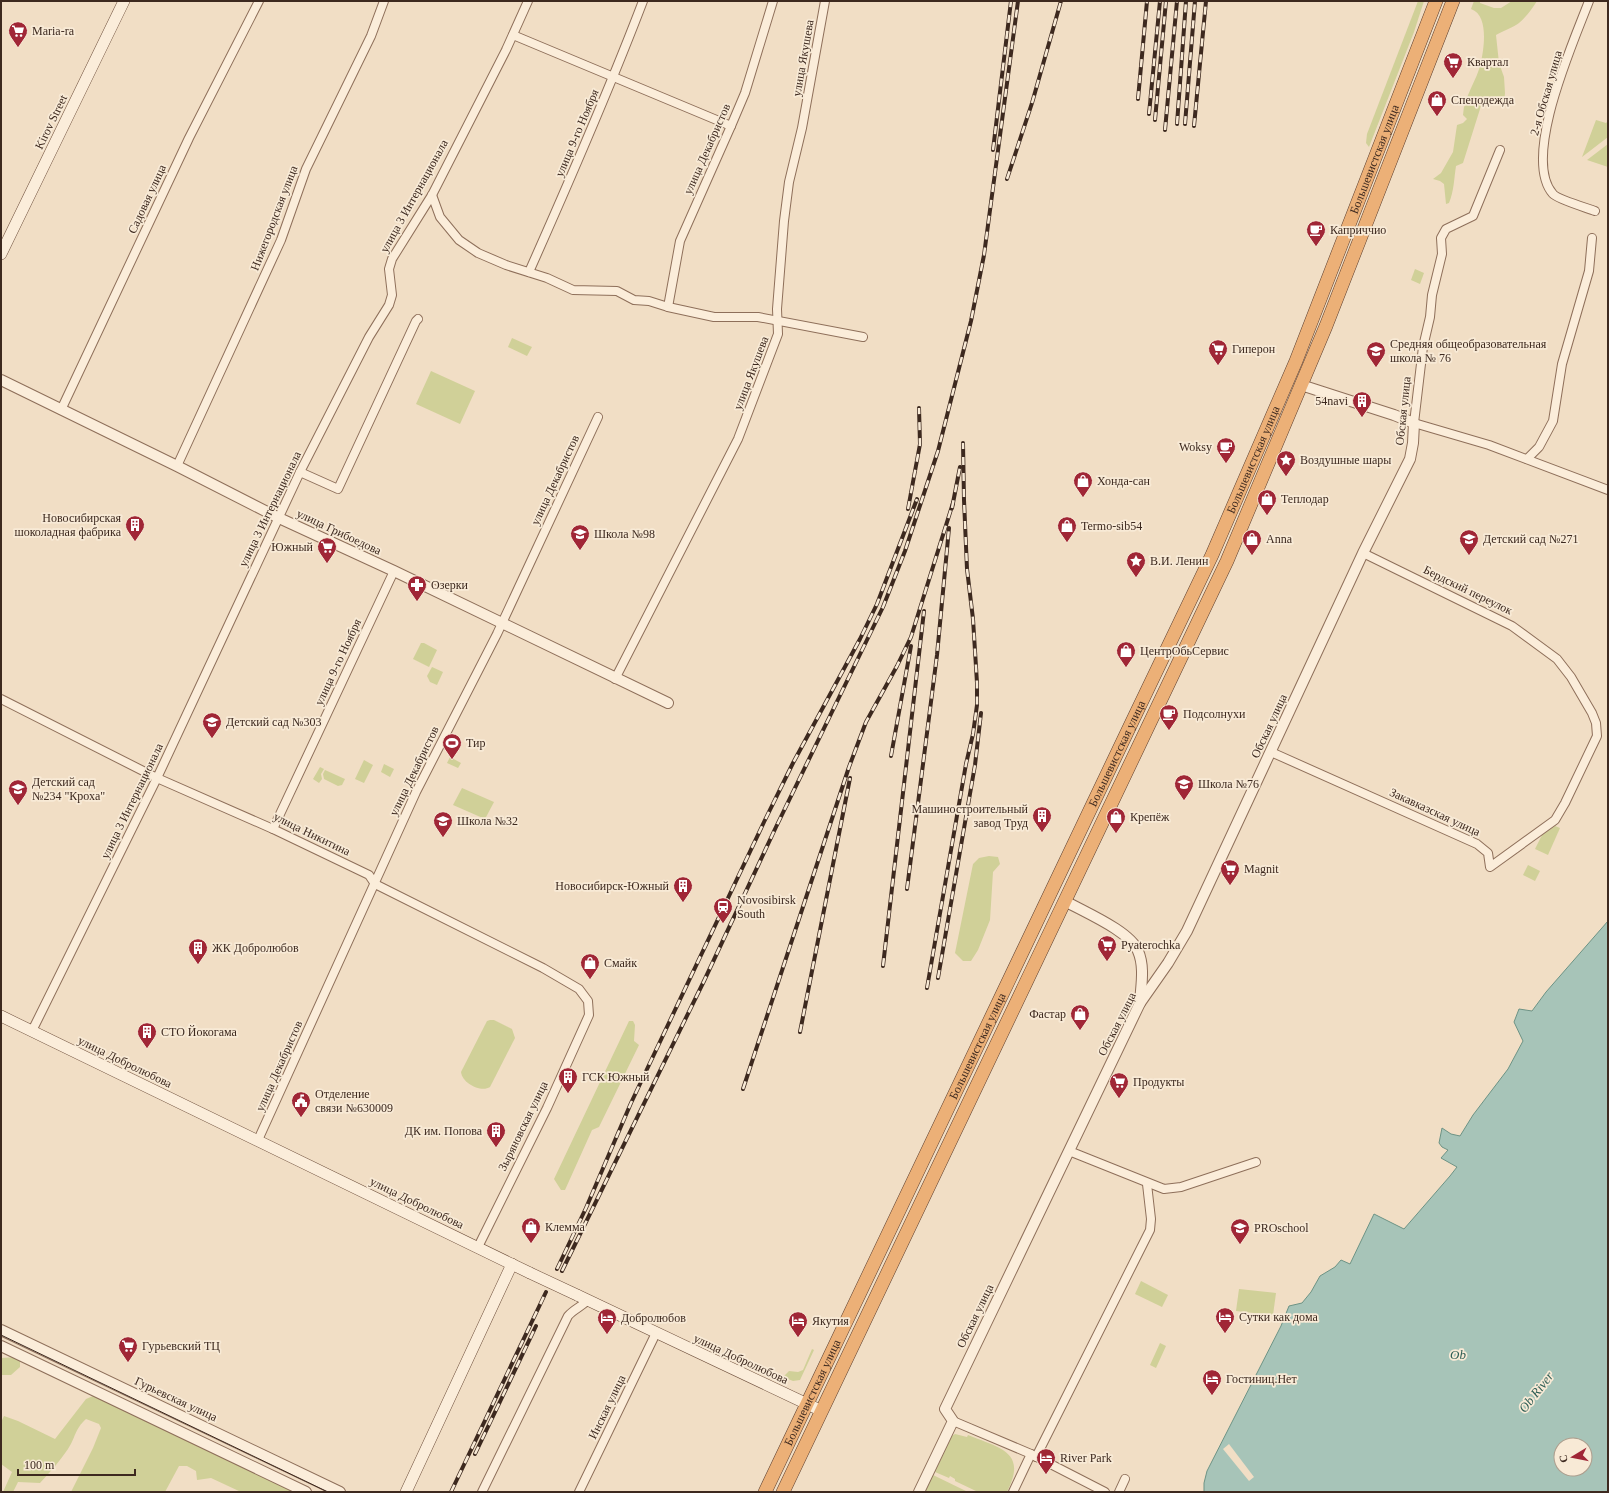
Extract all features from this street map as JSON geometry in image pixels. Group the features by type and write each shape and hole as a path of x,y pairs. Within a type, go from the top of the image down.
{"highway":[{"name":"Большевистская улица","path":"765,1492 1212,555 1296,361 1436,1"},
{"name":"Большевистская улица","path":"783,1492 1227,561 1326,326 1453,1"}],"main road":[{"name":"Kirov Street","path":"1,254 124,1"},
{"name":"улица Добролюбова","path":"1,1016 512,1264 822,1411"},
{"path":"406,1492 512,1264"}],"street":[{"name":"Садовая улица","path":"60,410 189,138 259,1"},
{"name":"Нижегородская улица","path":"177,466 281,240 306,169 371,36 384,1"},
{"name":"улица 3 Интернационала","path":"32,1031 157,778 300,472 369,338 389,306 392,295 389,269 392,259 432,195 513,35 528,1"},
{"name":"улица 9-го Ноября","path":"529,272 614,78 643,1"},
{"name":"улица Декабристов","path":"668,307 680,241 745,92 773,1"},
{"name":"улица Якушева","path":"615,679 738,439 778,334 779,322 777,309 783,226 789,182 802,128 825,1"},
{"name":"2-я Обская улица","path":"1589,1 1565,64 1544,133 1542,163 1546,182 1553,195 1595,211"},
{"path":"513,35 731,126"},
{"name":"Обская улица","path":"953,1421 945,1409 1140,1003 1168,963 1187,931 1363,553 1410,459 1413,444 1423,347 1430,317 1432,295 1442,254 1441,238 1446,229 1473,216 1500,150"},
{"path":"432,195 440,217 458,240 478,253 573,290 617,291 634,300 649,301 668,307 714,317 758,317 863,337"},
{"path":"1527,459 1539,447 1553,421 1562,364 1589,271 1592,238"},
{"path":"300,472 338,489 418,319"},
{"name":"улица Грибоедова","path":"1,380 177,466 279,518 394,571 615,679 668,703"},
{"path":"1301,385 1394,415 1414,423 1489,445 1608,490"},
{"name":"улица Декабристов","path":"258,1140 416,792 502,623 598,417"},
{"name":"Бердский переулок","path":"1363,553 1512,626 1557,659"},
{"name":"улица 9-го Ноября","path":"273,829 394,571"},
{"name":"Закавказская улица","path":"1271,752 1477,844 1488,853 1490,867 1555,820 1597,736 1596,723 1592,713 1571,677 1557,659"},
{"name":"улица Никитина","path":"1,699 157,778 273,829 369,875 375,884 543,968 579,989 588,1001 589,1015"},
{"path":"1065,901 1129,938 1138,950 1141,964 1140,1003"},
{"name":"Зыряновская улица","path":"478,1247 547,1108 589,1015"},
{"path":"1069,1151 1160,1189 1181,1187 1256,1162"},
{"path":"1014,1492 1150,1230 1151,1219 1147,1184"},
{"path":"482,1492 568,1316 574,1309 583,1305 588,1300"},
{"name":"Гурьевская улица","path":"1,1330 340,1492"},
{"name":"Инская улица","path":"579,1492 656,1333"},
{"path":"1,1346 306,1492"},
{"path":"919,1492 953,1421 1033,1455 1105,1492"},
{"path":"1119,1492 1126,1479"}],"green space":[{"path":"1418,1 1424,1 1414,32 1369,147 1366,143 1367,134"},
{"path":"1474,1 1480,1 1480,3 1494,8 1501,8 1512,1 1537,1 1529,13 1519,23 1496,35 1499,63 1504,77 1504,106 1497,104 1494,97 1482,99 1463,163 1456,166 1452,194 1449,203 1446,204 1444,184 1433,179 1441,173 1453,152 1457,125 1463,123 1467,119 1463,115 1464,108 1481,62 1484,32 1481,18 1477,12 1471,9"},
{"path":"1596,120 1606,123 1608,121 1608,137 1582,157"},
{"path":"1608,144 1608,167 1587,160"},
{"path":"1415,269 1424,273 1420,284 1411,280"},
{"path":"512,338 532,347 527,356 508,347"},
{"path":"431,371 475,391 460,424 416,404"},
{"path":"421,643 424,643 437,650 429,667 413,659"},
{"path":"432,667 443,672 437,685 430,682 427,676"},
{"name":"Тир","path":"450,757 461,763 458,768 447,763"},
{"path":"364,760 373,765 364,783 355,779"},
{"path":"384,764 394,769 390,777 381,772"},
{"path":"320,767 324,769 321,774 322,779 319,783 313,779"},
{"path":"325,770 345,779 342,785 338,786 324,779 323,774"},
{"path":"462,788 494,802 485,819 453,805"},
{"path":"1555,826 1560,828 1548,855 1535,849 1542,835"},
{"path":"989,856 998,857 1000,864 993,872 990,920 978,950 971,961 963,961 955,953 973,864 979,858"},
{"path":"1528,865 1540,871 1535,881 1523,875"},
{"path":"494,1020 512,1029 515,1038 490,1087 482,1089 468,1083 462,1076 461,1072 487,1021"},
{"path":"629,1021 633,1021 635,1025 634,1041 639,1045 599,1127 592,1130 565,1190 561,1190 554,1179"},
{"path":"1141,1281 1168,1295 1162,1307 1135,1294"},
{"path":"1239,1289 1276,1293 1273,1315 1236,1311"},
{"path":"1160,1343 1166,1346 1156,1368 1150,1365"},
{"path":"812,1349 814,1350 800,1380 793,1381 783,1377 789,1371 798,1372 803,1370"},
{"path":"17,1357 20,1361 20,1367 11,1375 1,1375 1,1358"},
{"path":"93,1396 294,1492 241,1492 211,1478 197,1480 196,1471 187,1466 179,1466 165,1492 71,1492 93,1448 101,1428 99,1424 86,1419 77,1430 71,1445 40,1483 18,1482 13,1492 3,1492 12,1472 1,1464 1,1422 4,1416 55,1439 86,1399"},
{"path":"955,1434 967,1437 968,1435 1000,1448 1007,1453 1012,1459 1014,1468 1013,1478 1007,1492 978,1492 955,1481 955,1479 950,1476 949,1478 935,1472 952,1436"},
{"path":"933,1475 968,1492 925,1492"}],"water":[{"name":"Ob","path":"1608,921 1608,1492 1204,1492 1204,1483 1207,1471 1281,1326 1289,1306 1302,1303 1311,1292 1320,1276 1335,1267 1341,1260 1350,1264 1374,1214 1404,1229 1450,1176 1457,1167 1441,1158 1448,1150 1442,1147 1439,1143 1442,1128 1451,1134 1460,1136 1473,1115 1508,1069 1523,1041 1514,1022 1519,1009 1532,1011 1546,992"}],"pier":[{"path":"1229,1444 1254,1477 1249,1481 1223,1449"}],"tram line":[{"path":"1,1335 328,1492"}],"railway":[{"path":"993,150 1011,1"},
{"path":"562,1271 704,981 776,827 883,607 905,551 938,451 971,321 984,255 1018,1"},
{"path":"1007,179 1032,103 1061,1"},
{"path":"1138,99 1147,1"},
{"path":"1149,114 1160,1"},
{"path":"1155,120 1166,1"},
{"path":"1165,130 1177,1"},
{"path":"1177,124 1186,1"},
{"path":"1185,124 1195,1"},
{"path":"1194,126 1206,1"},
{"path":"908,509 920,444 919,408"},
{"path":"927,988 977,705 973,619 967,569 963,443"},
{"path":"952,508 960,467"},
{"path":"557,1269 586,1208 631,1103 764,822 793,763 860,639 877,604 917,499"},
{"path":"743,1089 849,767 866,722 911,637 953,503"},
{"path":"907,889 937,655 949,528"},
{"path":"883,966 924,611"},
{"path":"891,756 911,646"},
{"path":"938,978 975,765 981,713"},
{"path":"800,1032 850,778"},
{"path":"451,1492 546,1292"},
{"path":"475,1454 536,1326"}],"place":[{"name":"Maria-ra","path":"18,48"},
{"name":"Квартал","path":"1453,79"},
{"name":"Спецодежда","path":"1437,117"},
{"name":"Каприччио","path":"1316,247"},
{"name":"Гиперон","path":"1218,366"},
{"name":"Средняя общеобразовательная школа № 76","path":"1376,368"},
{"name":"54navi","path":"1362,418"},
{"name":"Woksy","path":"1226,464"},
{"name":"Воздушные шары","path":"1286,477"},
{"name":"Хонда-сан","path":"1083,498"},
{"name":"Теплодар","path":"1267,516"},
{"name":"Новосибирская шоколадная фабрика","path":"135,542"},
{"name":"Termo-sib54","path":"1067,543"},
{"name":"Школа №98","path":"580,551"},
{"name":"Anna","path":"1252,556"},
{"name":"Детский сад №271","path":"1469,556"},
{"name":"Южный","path":"327,564"},
{"name":"В.И. Ленин","path":"1136,578"},
{"name":"Озерки","path":"417,602"},
{"name":"ЦентрОбьСервис","path":"1126,668"},
{"name":"Подсолнухи","path":"1169,731"},
{"name":"Детский сад №303","path":"212,739"},
{"name":"Тир","path":"452,760"},
{"name":"Школа №76","path":"1184,801"},
{"name":"Детский сад №234 \"Кроха\"","path":"18,806"},
{"name":"Машиностроительный завод Труд","path":"1042,833"},
{"name":"Крепёж","path":"1116,834"},
{"name":"Школа №32","path":"443,838"},
{"name":"Magnit","path":"1230,886"},
{"name":"Новосибирск-Южный","path":"683,903"},
{"name":"Novosibirsk South","path":"723,924"},
{"name":"Pyaterochka","path":"1107,962"},
{"name":"ЖК Добролюбов","path":"198,965"},
{"name":"Смайк","path":"590,980"},
{"name":"Фастар","path":"1080,1031"},
{"name":"СТО Йокогама","path":"147,1049"},
{"name":"ГСК Южный","path":"568,1094"},
{"name":"Продукты","path":"1119,1099"},
{"name":"Отделение связи №630009","path":"301,1118"},
{"name":"ДК им. Попова","path":"496,1148"},
{"name":"Клемма","path":"531,1244"},
{"name":"PROschool","path":"1240,1245"},
{"name":"Сутки как дома","path":"1225,1334"},
{"name":"Добролюбов","path":"607,1335"},
{"name":"Якутия","path":"798,1338"},
{"name":"Гурьевский ТЦ","path":"128,1363"},
{"name":"Гостиниц.Нет","path":"1212,1396"},
{"name":"River Park","path":"1046,1475"}],"water label":[{"name":"Ob River","path":"1536,1392"}]}
